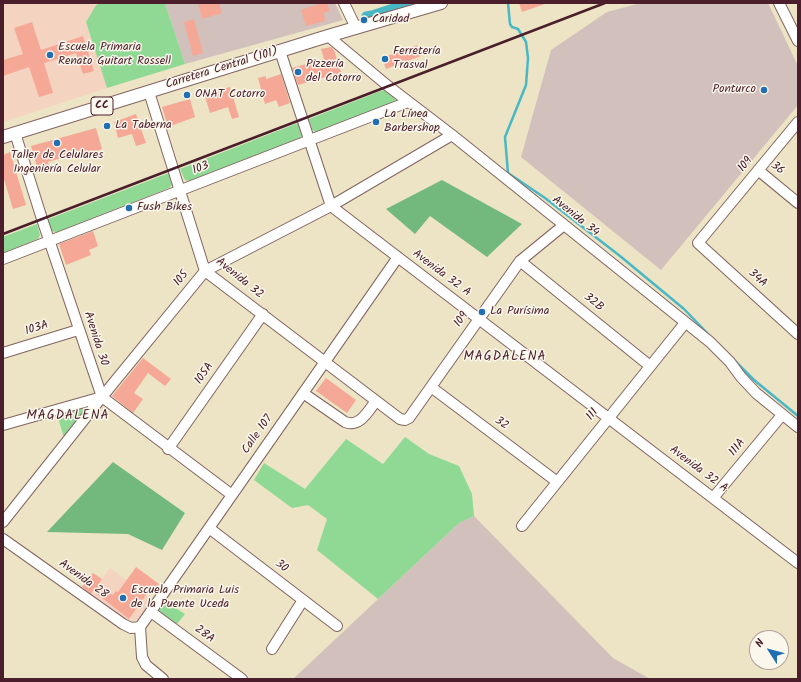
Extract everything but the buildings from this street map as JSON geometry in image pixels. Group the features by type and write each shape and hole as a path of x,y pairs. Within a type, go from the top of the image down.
{"main road":[{"name":"Carretera Central (101)","path":"3,137 328,36 441,3"}],"street":[{"path":"344,3 356,28"},
{"path":"779,3 798,41"},
{"name":"Avenida 34","path":"328,36 408,102 452,135 710,342 730,362 741,377 756,393 798,428"},
{"path":"280,51 331,206"},
{"name":"Avenida 32","path":"149,92 206,271 400,419 405,420"},
{"name":"103","path":"3,259 408,102"},
{"name":"109","path":"698,244 798,122"},
{"name":"Avenida 30","path":"15,133 78,330 102,397"},
{"name":"105","path":"3,522 102,397 206,271 331,206 452,135"},
{"name":"36","path":"758,170 798,202"},
{"name":"Avenida 32 A","path":"331,206 798,563"},
{"name":"109","path":"405,420 409,418 520,261 564,225"},
{"name":"34A","path":"698,244 798,334"},
{"name":"Calle 107","path":"140,627 398,257"},
{"name":"32B","path":"520,261 650,366"},
{"name":"105A","path":"168,449 263,314"},
{"name":"111","path":"522,526 556,481 685,323"},
{"name":"103A","path":"3,353 78,330"},
{"name":"32","path":"431,387 556,481"},
{"path":"303,393 350,424 361,420 376,401"},
{"path":"3,425 102,397 168,449 232,495"},
{"name":"111A","path":"714,498 782,415"},
{"name":"30","path":"209,528 337,626"},
{"name":"Avenida 28","path":"3,539 123,624 131,628 140,627"},
{"path":"272,649 303,600"},
{"name":"28A","path":"150,612 242,679"},
{"path":"140,627 142,658 146,665 163,679"}],"shaded area":[{"name":"Escuela Primaria Renato Guitart Rossell","path":"3,3 93,3 96,5 86,22 107,88 3,122"},
{"path":"165,3 335,3 343,20 185,64"},
{"path":"641,3 768,3 798,66 798,105 661,270 521,157 551,50 607,12"},
{"path":"474,516 613,658 650,679 293,679 459,523"},
{"name":"Escuela Primaria Luis de la Puente Uceda","path":"110,568 154,601 138,620 127,620 91,594"}],"green space":[{"path":"101,3 165,3 185,64 107,88 86,22 96,5"},
{"path":"386,89 396,97 395,101 391,104 316,133 312,129 309,119"},
{"path":"298,123 302,138 299,140 189,181 185,180 180,169"},
{"path":"169,173 172,185 169,188 60,231 51,231 46,220"},
{"path":"442,180 522,224 487,257 430,216 415,234 386,209"},
{"path":"37,224 40,235 38,239 3,253 3,237"},
{"path":"86,404 90,406 64,438 57,414"},
{"path":"405,437 429,454 459,466 472,494 474,516 459,523 378,599 317,550 327,519 308,505 292,508 254,480 264,463 305,489 346,439 383,464"},
{"path":"113,462 185,513 162,550 128,534 47,532"},
{"path":"166,602 185,614 177,624 158,611"}],"waterway":[{"path":"366,16 408,3"},
{"path":"508,3 510,24 512,27 518,29 526,42 528,58 526,85 505,137 508,173 545,198 620,256 684,309 710,336"},
{"path":"733,359 754,380 798,416"}],"railway":[{"path":"3,234 605,3"}],"place":[{"name":"Caridad","path":"364,20"},
{"name":"Escuela Primaria Renato Guitart Rossell","path":"50,55"},
{"name":"Ferretería Trasval","path":"385,59"},
{"name":"Pizzería del Cotorro","path":"298,72"},
{"name":"Ponturco","path":"764,90"},
{"name":"ONAT Cotorro","path":"187,95"},
{"name":"La Línea Barbershop","path":"376,122"},
{"name":"La Taberna","path":"107,126"},
{"name":"Taller de Celulares Ingeniería Celular","path":"57,143"},
{"name":"Fush Bikes","path":"129,208"},
{"name":"La Purísima","path":"482,312"},
{"name":"Escuela Primaria Luis de la Puente Uceda","path":"123,598"}],"district":[{"name":"MAGDALENA","path":"505,358"},
{"name":"MAGDALENA","path":"68,417"}]}
